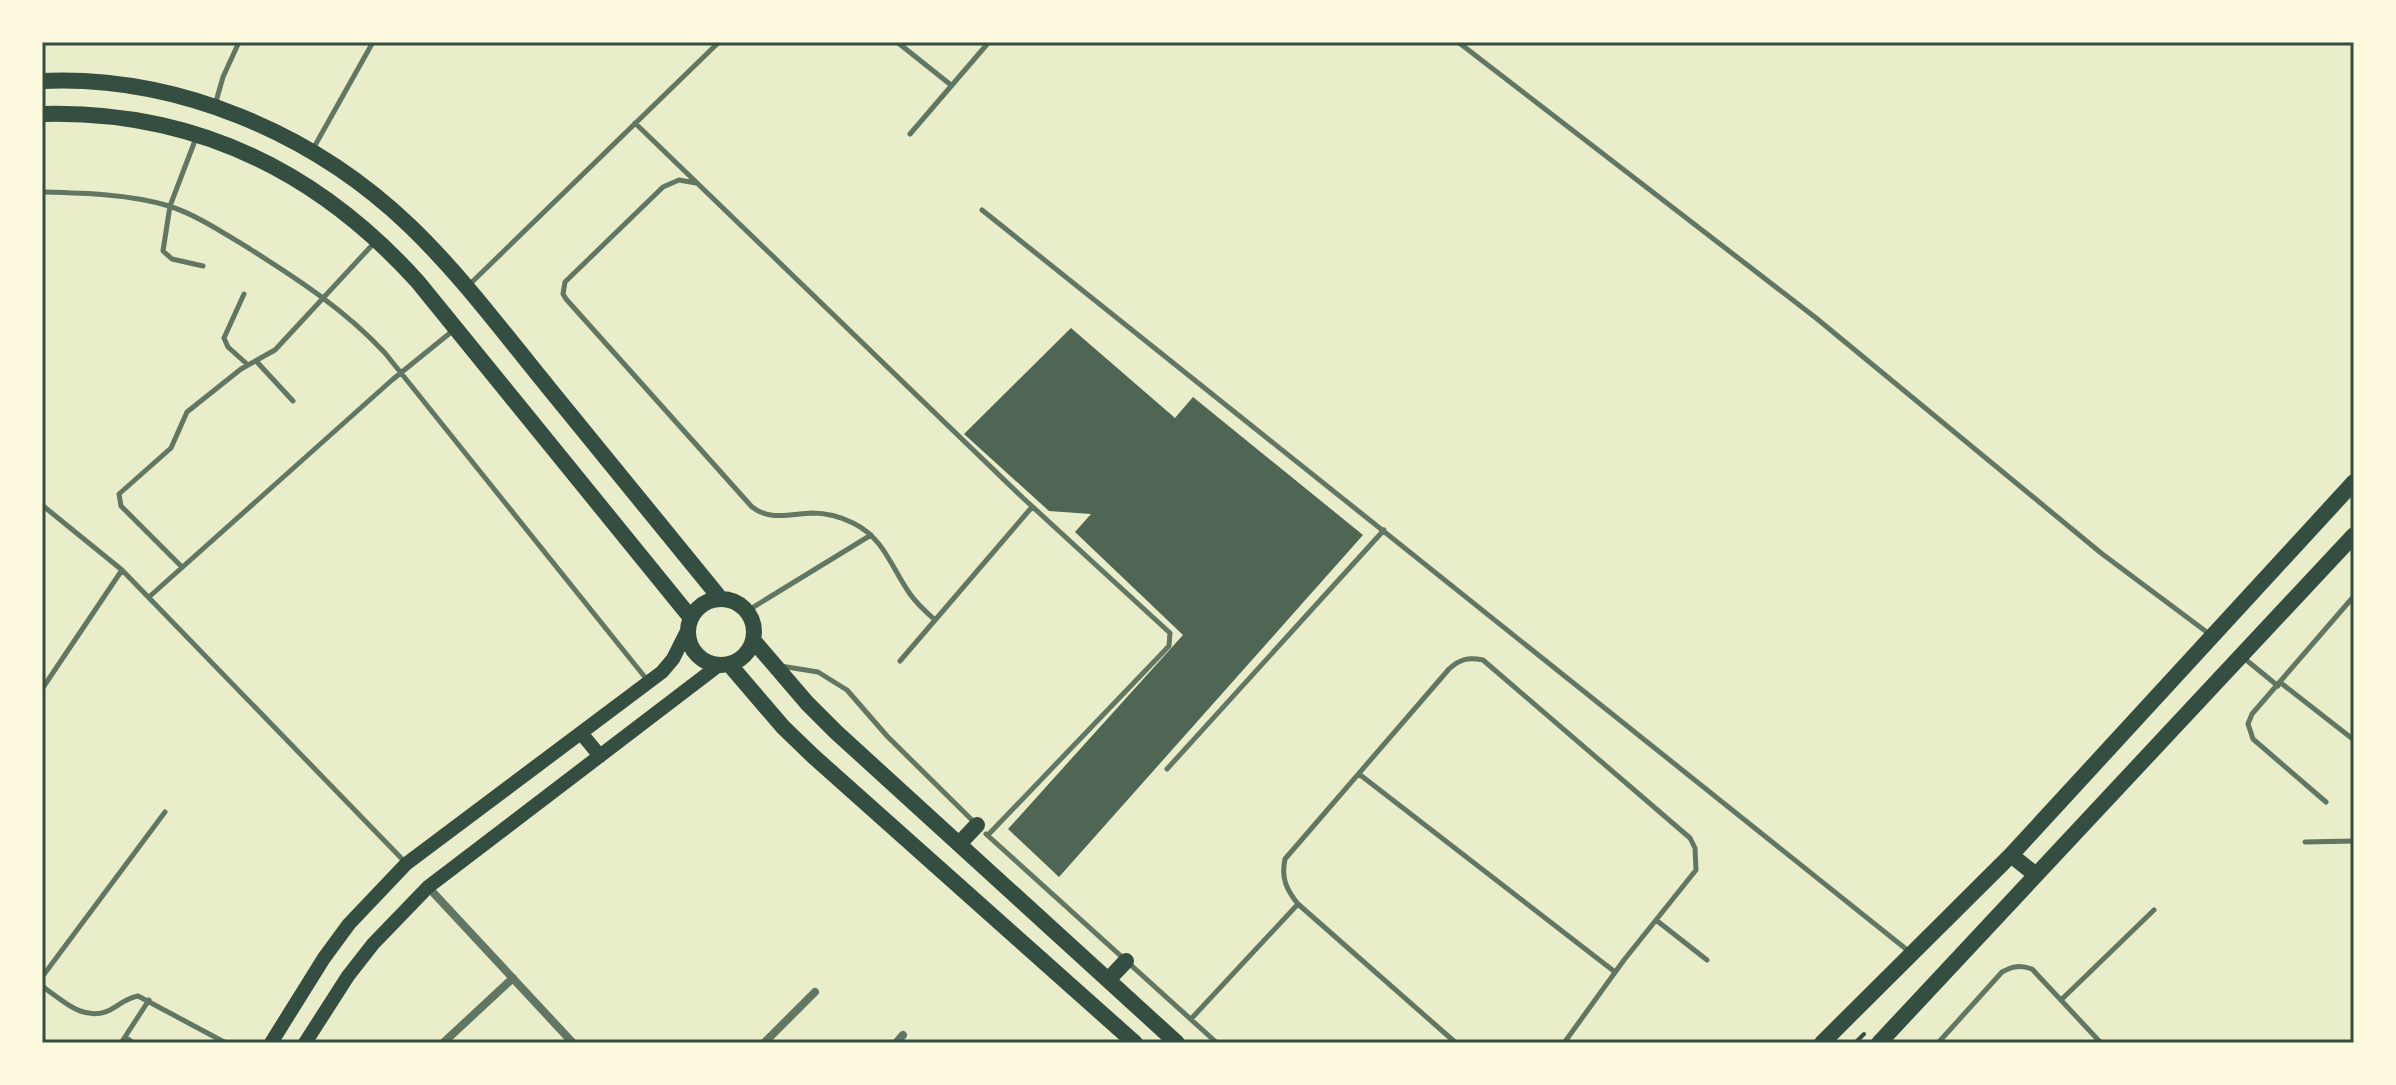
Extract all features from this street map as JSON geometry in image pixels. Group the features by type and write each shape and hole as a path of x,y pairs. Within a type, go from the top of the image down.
{"main road":[{"path":"42,81 136,87 214,106 251,121 311,153 370,192 407,224 467,287 720,598 740,604 747,611 754,630 748,651 740,659 724,665 428,887 373,944 348,976 305,1043"},
{"path":"42,114 112,115 197,134 289,175 378,240 418,282 689,623 692,650 699,658 724,665 813,756 1135,1043"},
{"path":"1822,1043 2011,855 2354,482"},
{"path":"1879,1043 2354,535"},
{"path":"271,1043 324,958 377,893 406,864 649,682 673,659 689,623 703,604 720,598"},
{"path":"753,640 836,732 1177,1043"},
{"path":"581,733 600,756"},
{"path":"959,844 982,830"},
{"path":"2011,855 2036,875"},
{"path":"1108,980 1126,961"}],"street":[{"path":"428,887 573,1043"},
{"path":"443,1043 513,978"},
{"path":"764,1043 815,992"},
{"path":"896,1043 903,1035"}],"lane":[{"path":"214,106 239,42"},
{"path":"311,153 373,42"},
{"path":"467,287 719,42"},
{"path":"897,42 951,85"},
{"path":"910,134 989,42"},
{"path":"1458,42 1816,318 2101,553 2213,637"},
{"path":"635,123 1032,507 1167,629 1171,642 982,830"},
{"path":"197,134 170,206 163,251 172,259 203,266"},
{"path":"697,183 679,180 663,187 565,282 563,294 758,512 774,516 815,513 854,523 885,549 912,597 935,620"},
{"path":"42,192 111,197 170,206 233,239 325,298 366,333 401,373 649,682"},
{"path":"982,210 1911,954"},
{"path":"182,567 121,506 119,494 171,448 187,412 248,365 275,350 378,240"},
{"path":"244,294 224,338 228,347 248,365"},
{"path":"149,597 455,328"},
{"path":"257,362 293,401"},
{"path":"42,505 122,570 406,864"},
{"path":"900,661 1032,507"},
{"path":"1167,769 1384,530"},
{"path":"747,611 871,535"},
{"path":"42,689 122,570"},
{"path":"2326,802 2253,739 2248,724 2252,714 2354,596"},
{"path":"2241,656 2354,740"},
{"path":"1456,1043 1298,904 1285,884 1282,872 1285,859 1449,669 1459,661 1471,658 1483,660 1690,838 1695,848 1696,870 1615,972 1564,1043"},
{"path":"774,666 818,672 847,690 887,736 982,830 1217,1043"},
{"path":"1359,774 1615,972"},
{"path":"42,977 165,812"},
{"path":"2305,842 2354,841"},
{"path":"1191,1019 1298,904"},
{"path":"2061,1000 2154,910"},
{"path":"1656,920 1707,960"},
{"path":"1938,1043 2002,972 2022,966 2032,969 2101,1043"},
{"path":"42,986 79,1012 87,1014 104,1013 132,997 149,1000 226,1043"},
{"path":"134,1043 123,1040 149,1000"}],"building":[{"path":"1071,328 1175,418 1193,397 1363,535 1059,877 1008,829 1183,635 1075,532 1091,514 1049,511 964,434"}]}
